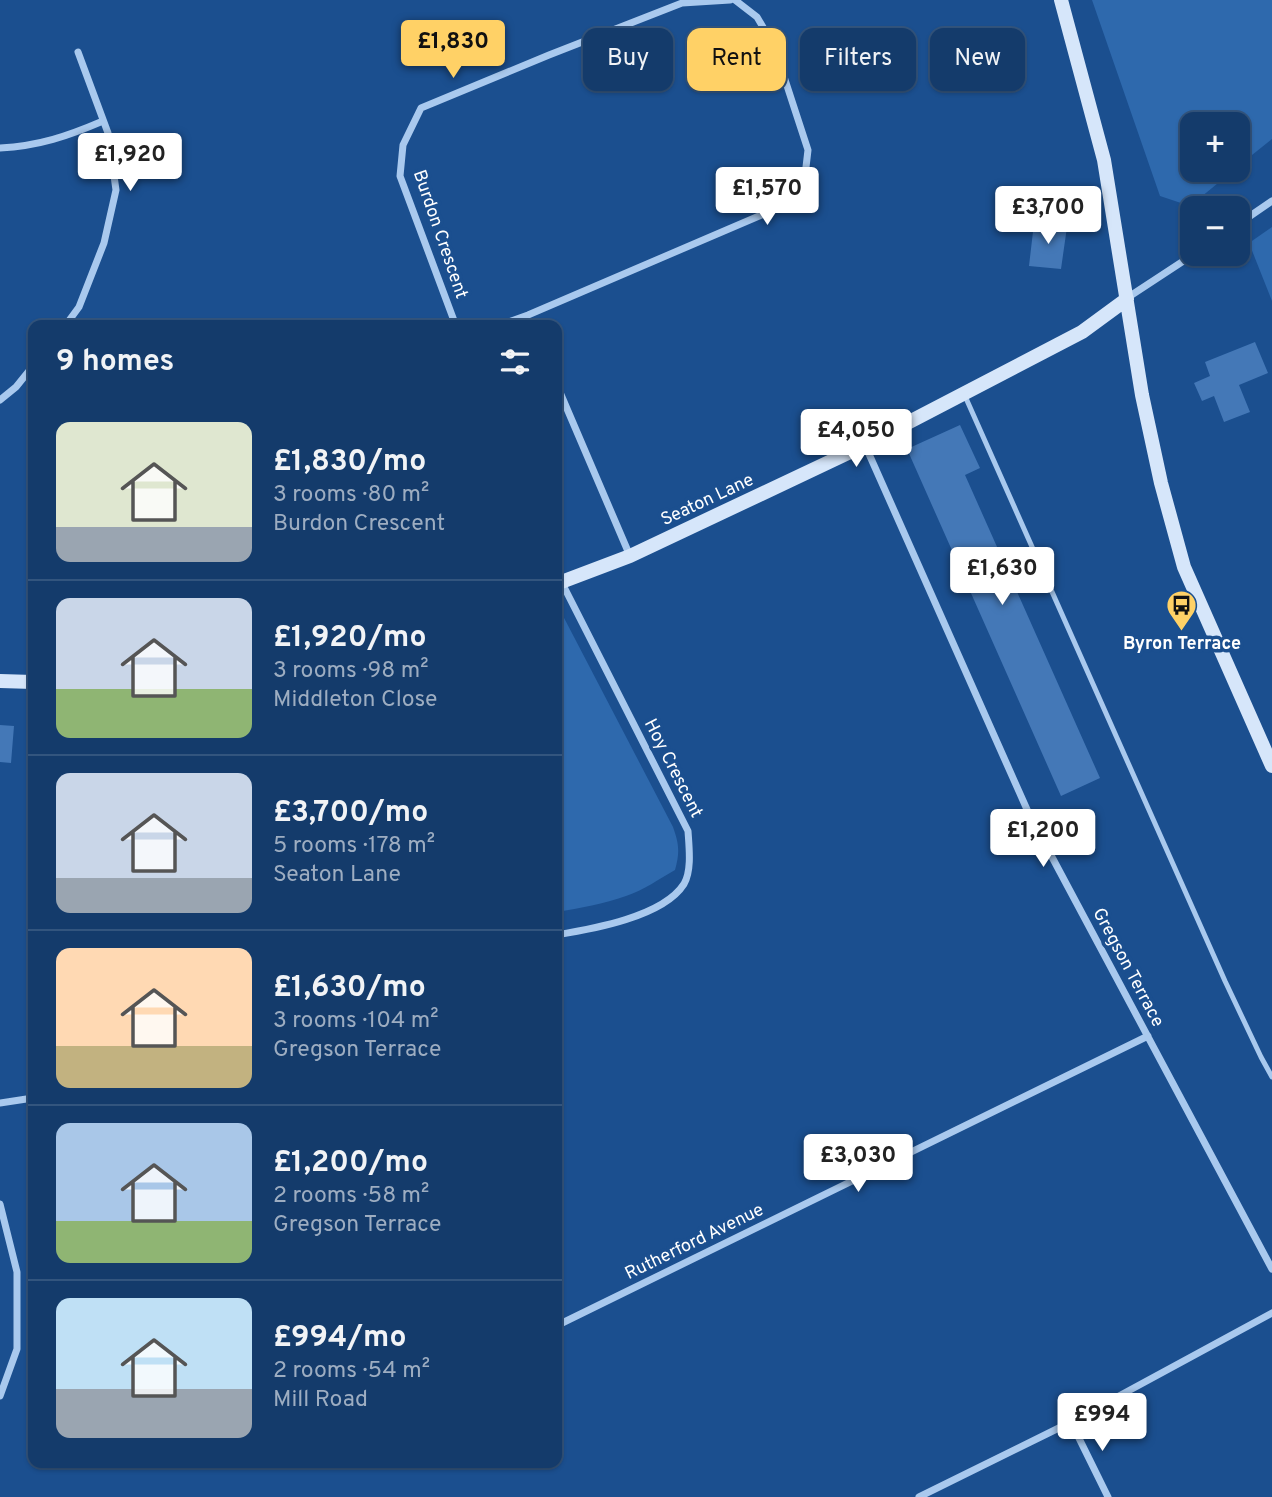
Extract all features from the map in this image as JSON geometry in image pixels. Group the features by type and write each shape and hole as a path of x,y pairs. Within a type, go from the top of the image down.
{"main road":[{"path":"1061,0 1104,160 1142,395 1161,483 1184,567 1272,766"},
{"name":"Seaton Lane","path":"562,583 631,556 865,445 1083,332 1127,299"},
{"path":"0,681 28,682"}],"street":[{"name":"Burdon Crescent","path":"454,320 400,176 403,145 421,108 682,3 733,0 757,17 774,46 808,150 804,184 780,207 514,320"},
{"path":"69,320 79,307 104,243 116,190 108,133 78,52"},
{"path":"0,148 24,147 66,137 103,121"},
{"path":"1250,216 1272,201"},
{"path":"1127,299 1180,263"},
{"path":"528,315 530,320"},
{"path":"0,400 28,372"},
{"path":"562,397 631,556"},
{"name":"Gregson Terrace","path":"865,445 1029,814 1272,1269"},
{"name":"Hoy Crescent","path":"562,590 688,831 690,861 684,883 664,904 638,916 562,934"},
{"name":"Rutherford Avenue","path":"562,1323 1148,1037"},
{"path":"0,1103 28,1099"},
{"path":"0,1204 16,1272 16,1349 0,1396"},
{"path":"925,1496 1071,1422 1272,1313"},
{"path":"1071,1422 1108,1497"}],"lane":[{"path":"964,393 1225,981 1272,1077"}],"shaded area":[{"path":"1092,0 1272,0 1272,139 1250,157 1250,112 1180,112 1180,182 1219,182 1202,196 1180,196 1180,203 1160,196"},
{"path":"1272,227 1272,301 1250,246 1250,242"},
{"path":"562,614 673,827 678,843 675,870 639,891 592,906 562,911"}],"building":[{"path":"1034,223 1067,227 1061,269 1029,266"},
{"path":"1255,342 1268,373 1239,385 1250,412 1224,422 1214,396 1202,401 1194,383 1210,376 1205,362"},
{"path":"960,425 980,468 965,475 1100,778 1061,796 907,449"},
{"path":"0,725 14,726 11,763 0,762"}],"place":[{"name":"Byron Terrace","path":"1182,632"}]}
